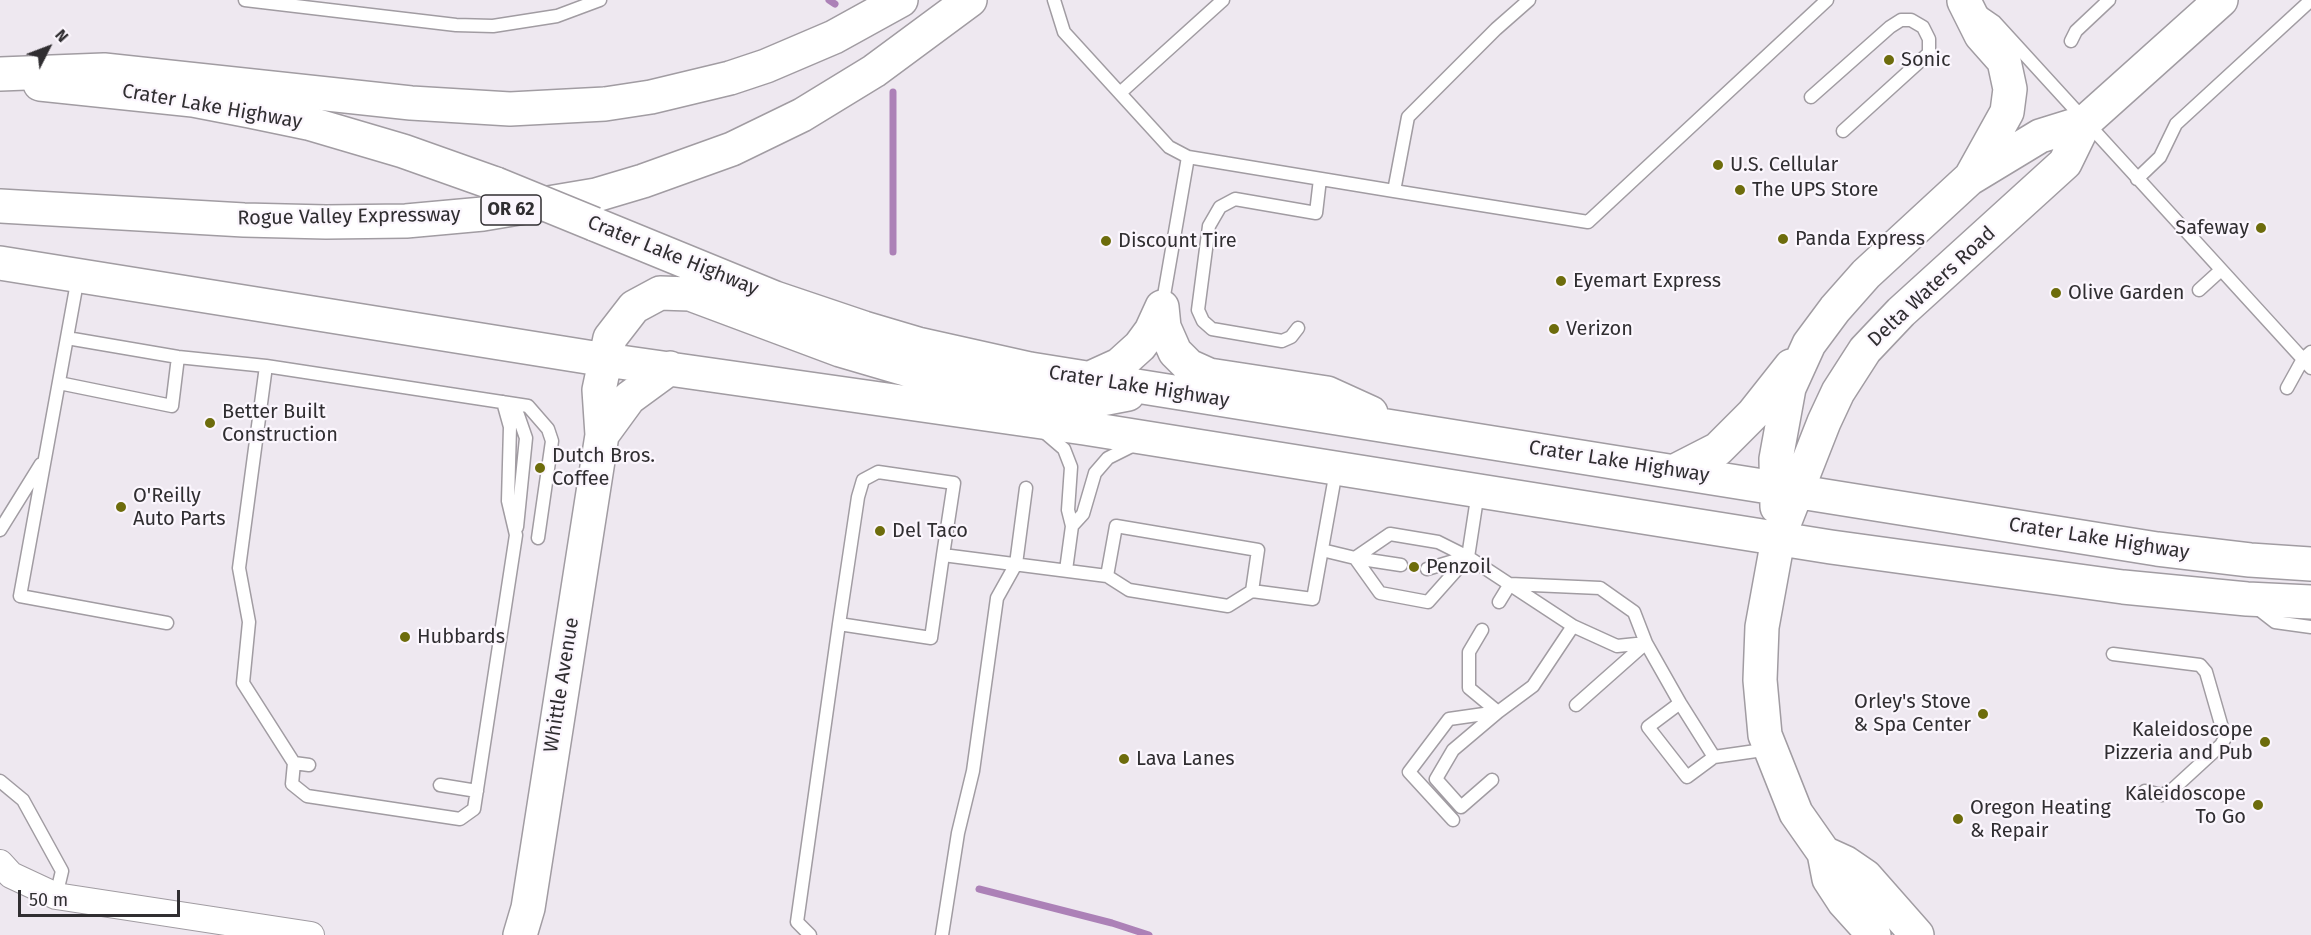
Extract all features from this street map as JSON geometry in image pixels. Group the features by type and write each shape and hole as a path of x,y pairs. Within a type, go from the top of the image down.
{"main road":[{"path":"0,74 104,70 411,103 510,109 605,104 651,97 730,78 834,37 901,0"},
{"name":"Rogue Valley Expressway","path":"0,206 244,220 326,222 406,220 483,214 576,199 644,181 694,164 732,149 802,115 874,71 970,0"},
{"name":"Delta Waters Road","path":"1874,935 1844,902 1829,879 1824,853 1796,813 1766,735 1760,680 1762,627 1787,489 1838,392 1865,350 1902,312 2065,163 2085,122 2221,0"},
{"path":"1963,1 1981,35 2004,61 2010,89 2007,112 1969,179"},
{"name":"Crater Lake Highway","path":"0,81 98,88 250,111 308,123 403,151 496,184 775,298 864,328 918,344 1086,380 1675,471 2157,549 2250,560 2311,564"},
{"name":"Delta Waters Road","path":"1787,489 1776,459 1789,388 1809,344 1866,274 1969,179 2040,136 2085,122"},
{"name":"Crater Lake Highway","path":"0,263 606,360 1031,421 1778,539 2101,585 2247,599 2311,602"},
{"path":"602,435 599,390 610,338 634,307 660,293 690,294 840,350 922,374 1016,395 1081,403 1152,390"},
{"path":"1086,380 1119,365 1140,346 1151,331 1162,307"},
{"path":"1162,307 1164,327 1175,351 1189,366 1209,375 1327,393 1406,429"},
{"path":"1675,471 1704,458 1734,434 1809,344"},
{"path":"602,435 629,398 670,369"},
{"name":"Whittle Avenue","path":"520,935 528,908 602,435"},
{"name":"Delta Waters Road","path":"1824,853 1846,863 1865,876 1917,935"}],"street":[{"path":"0,863 10,875 56,896 311,935"}],"lane":[{"path":"245,0 456,25 493,26 557,16 600,0"},
{"path":"1054,0 1064,32 1169,147 1188,158 1588,222 1827,0"},
{"path":"1120,93 1223,0"},
{"path":"1394,192 1408,117 1496,29 1529,0"},
{"path":"2071,41 2076,31 2109,0"},
{"path":"2137,178 2160,158 2176,124 2310,0"},
{"path":"1963,1 1995,22 2221,270 2308,360 2287,388"},
{"path":"1811,97 1895,23 1901,20 1911,20 1923,27 1929,39 1929,53 1843,131"},
{"path":"1162,307 1188,158"},
{"path":"1298,328 1291,337 1282,340 1212,329 1203,321 1198,310 1209,226 1220,207 1235,199 1316,213 1320,179"},
{"path":"2199,290 2221,270"},
{"path":"78,276 20,596 167,623"},
{"path":"67,338 178,357 266,366 528,406 548,429 552,441 538,538"},
{"path":"58,383 172,406 178,357"},
{"path":"266,366 260,425 239,568 249,622 243,682 294,763 292,784 307,796 460,819 474,808 516,535 526,438 518,415 503,402"},
{"path":"1031,421 1064,449 1071,467 1068,510 1072,526 1066,570"},
{"path":"1072,526 1083,514 1095,472 1104,462 1129,446 1149,441"},
{"path":"0,530 45,458"},
{"path":"943,555 1107,576 1129,590 1228,606 1252,591 1313,599 1336,470"},
{"path":"810,935 797,922 839,624 858,497 863,480 878,472 954,483 931,638 839,624"},
{"path":"942,935 958,833 973,771 997,598 1016,564 1026,488"},
{"path":"1356,558 1380,593 1428,602 1468,557 1478,492"},
{"path":"1107,576 1116,526 1258,550 1252,591"},
{"path":"1356,558 1390,534 1438,542 1468,557 1573,626 1617,646 1646,643"},
{"path":"1322,549 1356,558 1401,565"},
{"path":"1427,569 1468,557"},
{"path":"1499,602 1510,584"},
{"path":"1510,584 1600,588 1634,612 1646,643 1714,757"},
{"path":"2247,599 2276,622 2311,627"},
{"path":"1492,780 1461,807 1436,779 1454,750 1498,712 1533,686 1573,626"},
{"path":"1482,630 1469,652 1469,688 1498,712"},
{"path":"1576,705 1646,643"},
{"path":"2113,654 2200,665 2206,672 2225,738 2221,745 2172,790 2162,795 2145,791"},
{"path":"1680,703 1648,727 1687,777 1714,757 1770,748"},
{"path":"1453,820 1410,772 1449,719 1498,712"},
{"path":"294,763 309,765"},
{"path":"0,781 23,800 62,871 56,896"},
{"path":"441,785 477,791"}],"waterway":[{"path":"829,0 835,4"},
{"path":"893,92 893,252"},
{"path":"979,889 1112,923 1149,935"}],"place":[{"name":"Sonic","path":"1889,60"},
{"name":"U.S. Cellular","path":"1718,165"},
{"name":"The UPS Store","path":"1740,190"},
{"name":"Safeway","path":"2261,228"},
{"name":"Panda Express","path":"1783,239"},
{"name":"Discount Tire","path":"1106,241"},
{"name":"Eyemart Express","path":"1561,281"},
{"name":"Olive Garden","path":"2056,293"},
{"name":"Verizon","path":"1554,329"},
{"name":"Better Built Construction","path":"210,423"},
{"name":"Dutch Bros. Coffee","path":"540,468"},
{"name":"O'Reilly Auto Parts","path":"121,507"},
{"name":"Del Taco","path":"880,531"},
{"name":"Penzoil","path":"1414,567"},
{"name":"Hubbards","path":"405,637"},
{"name":"Orley's Stove & Spa Center","path":"1983,714"},
{"name":"Kaleidoscope Pizzeria and Pub","path":"2265,742"},
{"name":"Lava Lanes","path":"1124,759"},
{"name":"Kaleidoscope To Go","path":"2258,805"},
{"name":"Oregon Heating & Repair","path":"1958,819"}]}
